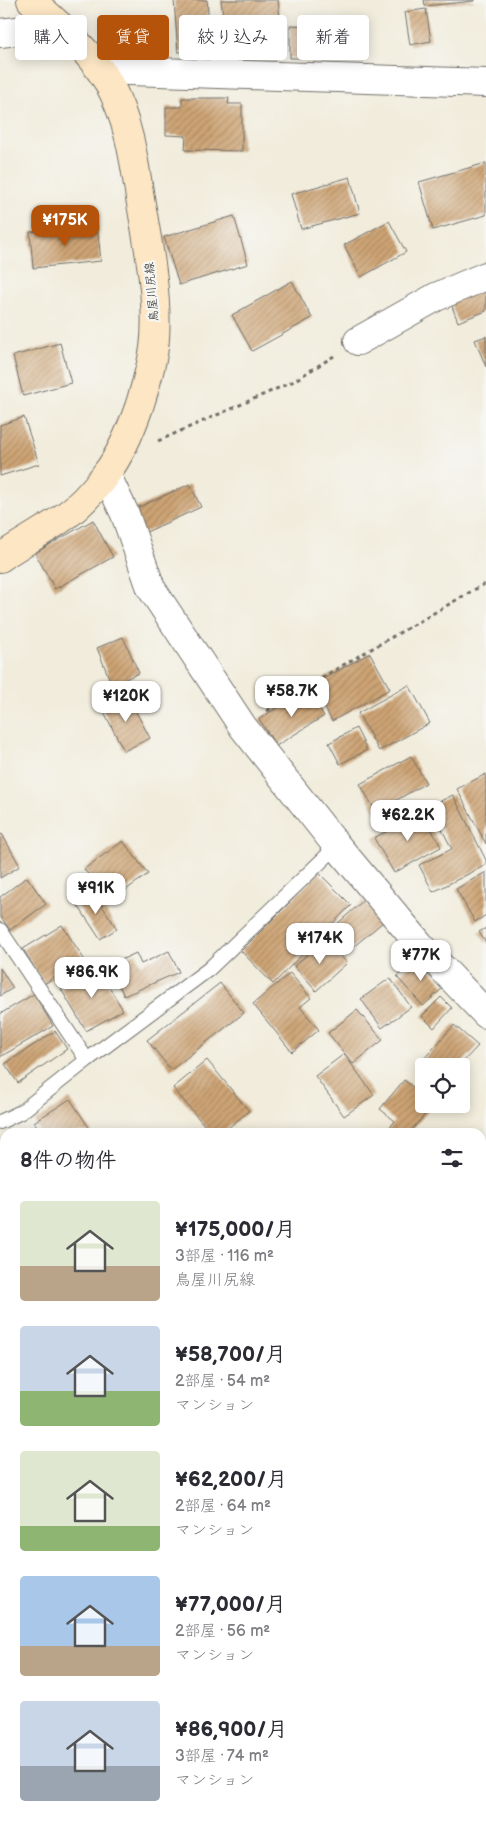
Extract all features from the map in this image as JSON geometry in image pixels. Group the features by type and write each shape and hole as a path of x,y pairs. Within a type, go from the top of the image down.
{"main road":[{"name":"鳥屋川尻線","path":"31,0 48,15"},
{"name":"鳥屋川尻線","path":"0,558 70,512 86,498 112,465 134,420 151,363 155,331 154,296 132,148 120,108 100,70 87,54"}],"street":[{"path":"0,33 15,31"},
{"path":"100,70 486,83"},
{"path":"358,341 436,297 486,276"},
{"path":"112,465 125,514 151,588 243,727 337,846 420,946 486,1014"}],"lane":[{"path":"0,1122 21,1112 209,969 337,846"},
{"path":"0,930 87,1060"}],"path":[{"path":"112,465 292,382 358,341"},
{"path":"243,727 304,687 486,583"}],"building":[{"path":"174,0 207,0 208,15 179,15 178,52"},
{"path":"221,0 278,0 280,15 223,15"},
{"path":"424,0 474,0 474,1 425,6"},
{"path":"426,9 431,41 410,45 405,12"},
{"path":"290,25 297,25 297,58 290,58"},
{"path":"182,98 229,98 228,104 242,104 242,151 185,150 186,136 166,135 166,107 182,107"},
{"path":"486,163 486,215 433,230 419,182"},
{"path":"350,177 360,213 301,229 291,194"},
{"path":"234,216 248,264 179,285 164,237"},
{"path":"389,221 406,252 361,277 344,245"},
{"path":"97,225 101,261 33,268 30,232"},
{"path":"292,281 312,318 252,351 232,315"},
{"path":"486,282 486,311 458,322 448,296"},
{"path":"486,336 486,367 475,340"},
{"path":"60,343 71,383 23,396 13,356"},
{"path":"24,417 39,464 0,476 0,425"},
{"path":"190,484 201,507 142,534 132,510"},
{"path":"93,520 113,557 55,589 35,553"},
{"path":"123,637 139,673 112,685 97,648"},
{"path":"370,653 390,689 332,721 312,685"},
{"path":"409,685 430,723 379,751 358,713"},
{"path":"307,689 324,716 276,746 259,719"},
{"path":"127,695 150,738 124,751 102,708"},
{"path":"356,728 367,750 340,764 329,743"},
{"path":"411,756 426,783 376,812 360,784"},
{"path":"486,774 486,844 457,789"},
{"path":"453,795 486,860 486,865 433,892 419,865 452,849 430,806"},
{"path":"422,812 441,847 394,873 374,838"},
{"path":"2,834 20,866 0,878 0,835"},
{"path":"123,841 148,874 109,902 84,869"},
{"path":"486,872 486,915 475,922 456,889"},
{"path":"319,873 351,905 273,984 241,951"},
{"path":"27,877 46,904 10,930 0,916 0,897"},
{"path":"92,890 117,929 100,939 75,901"},
{"path":"364,900 383,922 346,953 328,932"},
{"path":"62,925 84,959 44,984 23,949"},
{"path":"486,928 486,943 479,932"},
{"path":"325,939 347,963 316,991 294,966"},
{"path":"169,951 179,972 124,996 110,965 136,953 141,964"},
{"path":"419,957 445,986 423,1006 397,977"},
{"path":"97,967 123,1010 86,1031 61,989"},
{"path":"0,968 13,988 0,996"},
{"path":"290,973 311,998 300,1007 319,1030 292,1052 253,1004"},
{"path":"390,978 411,1007 382,1028 361,999"},
{"path":"220,983 244,1013 171,1070 147,1040"},
{"path":"34,994 53,1026 0,1057 0,1014"},
{"path":"441,997 452,1008 434,1028 422,1016"},
{"path":"357,1010 383,1040 353,1064 328,1033"},
{"path":"454,1025 478,1046 467,1058 425,1058"},
{"path":"55,1031 67,1049 18,1083 5,1064"},
{"path":"344,1054 374,1095 344,1116 315,1076"},
{"path":"207,1060 249,1111 228,1128 207,1128 173,1088"},
{"path":"404,1080 415,1089 415,1113 426,1113 413,1128 389,1128 395,1121 380,1109"},
{"path":"70,1099 89,1128 38,1128 34,1122"}]}
